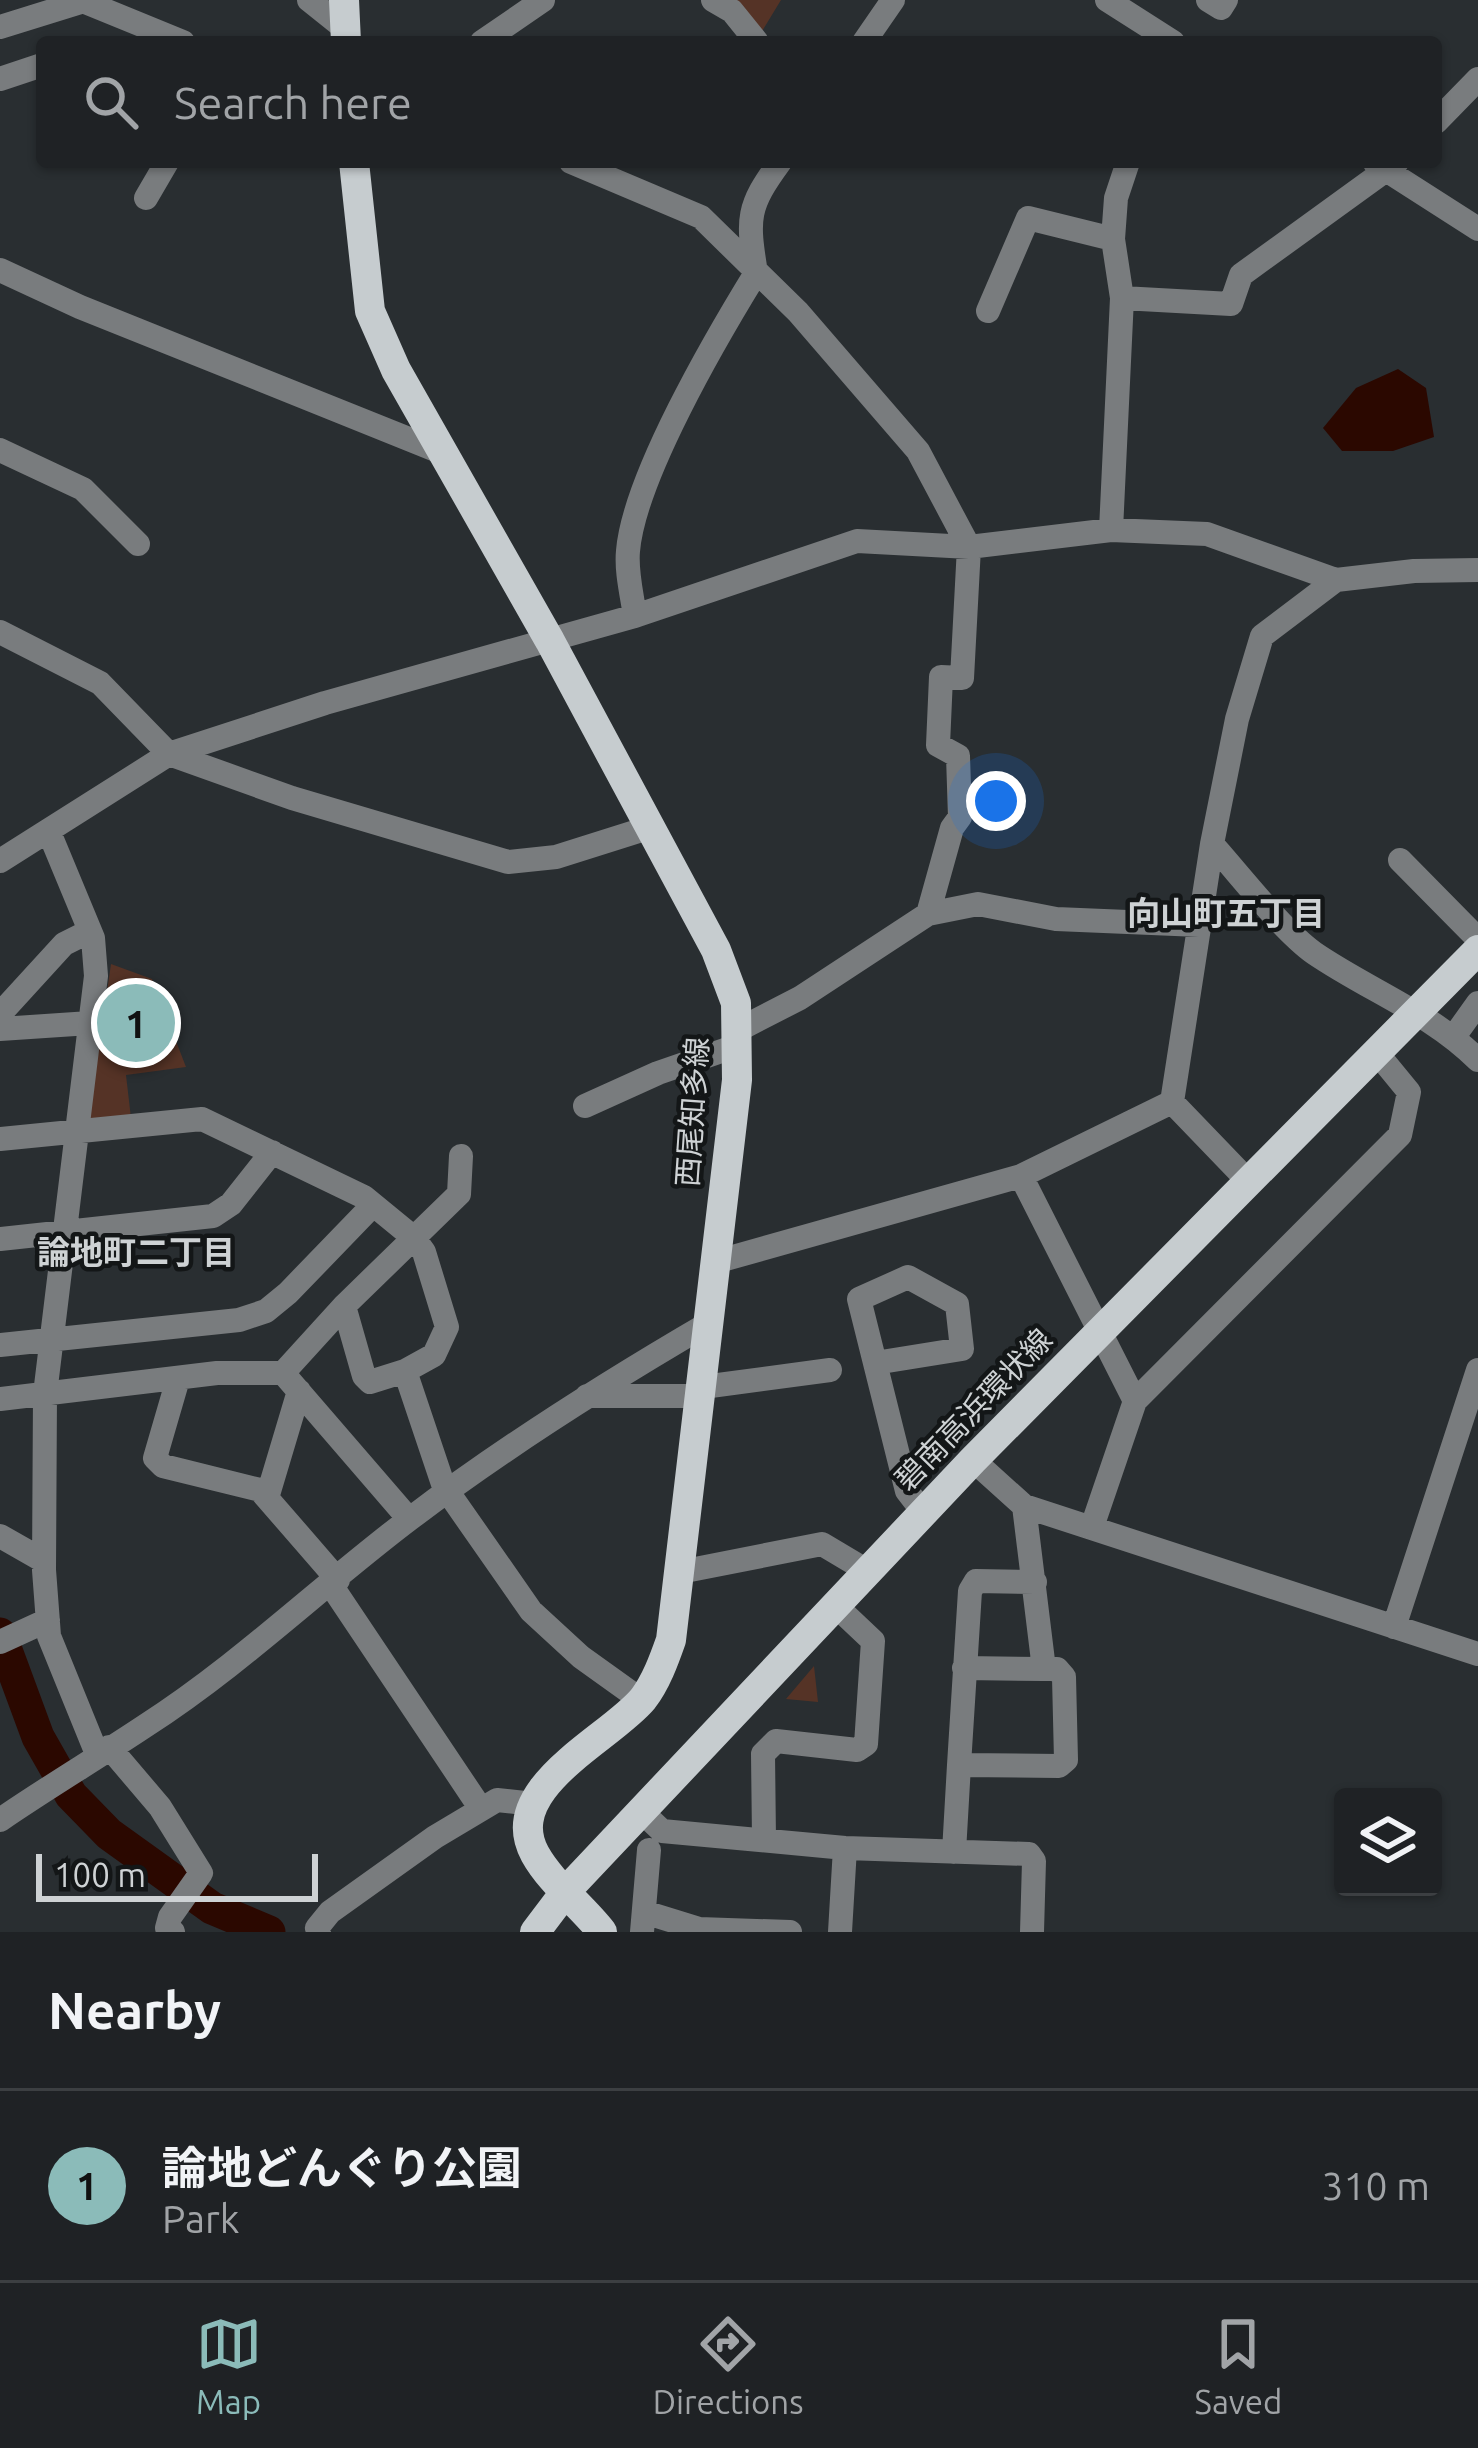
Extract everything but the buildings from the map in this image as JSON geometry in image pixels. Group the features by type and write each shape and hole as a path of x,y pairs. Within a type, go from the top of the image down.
{"main road":[{"name":"西尾知多線","path":"356,168 370,310 396,370 651,827 726,973 736,1003 737,1081 670,1640 661,1667 641,1700 562,1767 535,1804"},
{"name":"碧南高浜環状線","path":"535,1932 566,1891 973,1460 1478,950"},
{"path":"535,1804 528,1838 536,1857 602,1932"}],"street":[{"path":"309,0 345,24"},
{"path":"491,36 543,0"},
{"path":"713,0 732,11 753,36"},
{"path":"869,36 893,0"},
{"path":"1107,0 1164,36"},
{"path":"1208,0 1221,8 1226,0"},
{"path":"0,27 84,1 169,36"},
{"path":"0,79 36,67"},
{"path":"1442,116 1478,79"},
{"path":"146,197 163,168"},
{"path":"586,168 701,218 730,241 918,451 969,547 962,678 941,677 938,745 958,756 960,817 952,828 928,914"},
{"path":"635,616 627,555 635,507 756,273 750,236 753,199 776,168"},
{"path":"1111,530 1122,298 1113,239 1126,168"},
{"path":"1122,298 1231,304 1241,275 1382,168"},
{"path":"1390,168 1478,229"},
{"path":"988,311 1028,218 1113,239"},
{"path":"0,270 80,307 441,452"},
{"path":"0,450 83,489 138,544"},
{"path":"0,861 170,754 325,703 635,616 857,542 969,547 1111,530 1208,534 1336,580 1478,570"},
{"path":"1172,1102 1212,844 1237,719 1262,636 1336,580"},
{"path":"0,632 100,682 170,754 292,797 508,862 556,857 651,827"},
{"path":"49,832 90,931 96,976 44,1394 49,1636 103,1750 160,1808 201,1874 170,1917 167,1928 173,1932"},
{"path":"1212,844 1310,951 1416,1012 1478,1060"},
{"path":"1400,860 1478,940"},
{"path":"585,1106 736,1038 928,914 978,904 1056,919 1199,926"},
{"path":"0,1014 64,944 90,931"},
{"path":"1453,1038 1478,1003"},
{"path":"0,1029 91,1023"},
{"path":"1092,1527 1135,1401 1400,1135 1409,1092 1377,1053"},
{"path":"715,1262 1022,1176 1172,1102"},
{"path":"1172,1102 1250,1181"},
{"path":"0,1139 202,1119 272,1152 373,1205 414,1238 424,1252 447,1328 434,1355 370,1382 364,1376 344,1306"},
{"path":"0,1239 213,1216 231,1204 272,1152"},
{"path":"267,1498 291,1382 344,1306 459,1194 461,1156"},
{"path":"1022,1176 1135,1401"},
{"path":"0,1345 238,1320 266,1311 373,1205"},
{"path":"875,1363 962,1349 957,1304 908,1277 859,1299 875,1363 907,1491 924,1513"},
{"path":"0,1820 146,1726 409,1519 584,1396 709,1323"},
{"path":"584,1396 703,1391 830,1370"},
{"path":"1394,1627 1478,1370"},
{"path":"405,1371 447,1493 531,1611 581,1657 641,1700"},
{"path":"0,1399 218,1373 291,1382 409,1519"},
{"path":"178,1378 155,1458 163,1466 260,1490 334,1582 482,1809"},
{"path":"973,1460 1024,1506 1478,1654"},
{"path":"1024,1506 1044,1670"},
{"path":"0,1536 44,1561"},
{"path":"680,1572 822,1544 869,1572"},
{"path":"954,1852 970,1591 976,1580 1035,1582"},
{"path":"764,1839 763,1754 776,1741 856,1750 866,1744 873,1641 837,1607"},
{"path":"0,1642 48,1620"},
{"path":"959,1765 1059,1766 1066,1760 1064,1677 1057,1669 964,1668"},
{"path":"319,1932 317,1928 331,1912 435,1837 497,1800 535,1804"},
{"path":"643,1813 662,1831 845,1848 1028,1854 1034,1861 1032,1932"},
{"path":"840,1932 845,1848"},
{"path":"650,1850 643,1922 775,1931"}],"shaded area":[{"path":"723,0 781,0 761,33"},
{"path":"1398,369 1426,388 1434,437 1393,451 1342,451 1323,428 1356,388"},
{"path":"111,964 152,979 186,1067 126,1075 131,1118 88,1123"},
{"path":"814,1666 818,1702 786,1699"}],"waterway":[{"path":"0,1634 38,1737 71,1795 109,1834 212,1908 269,1932"}],"place":[{"name":"論地どんぐり公園","path":"136,1023"}],"district":[{"name":"向山町五丁目","path":"1226,913"},
{"name":"論地町二丁目","path":"136,1252"}]}
